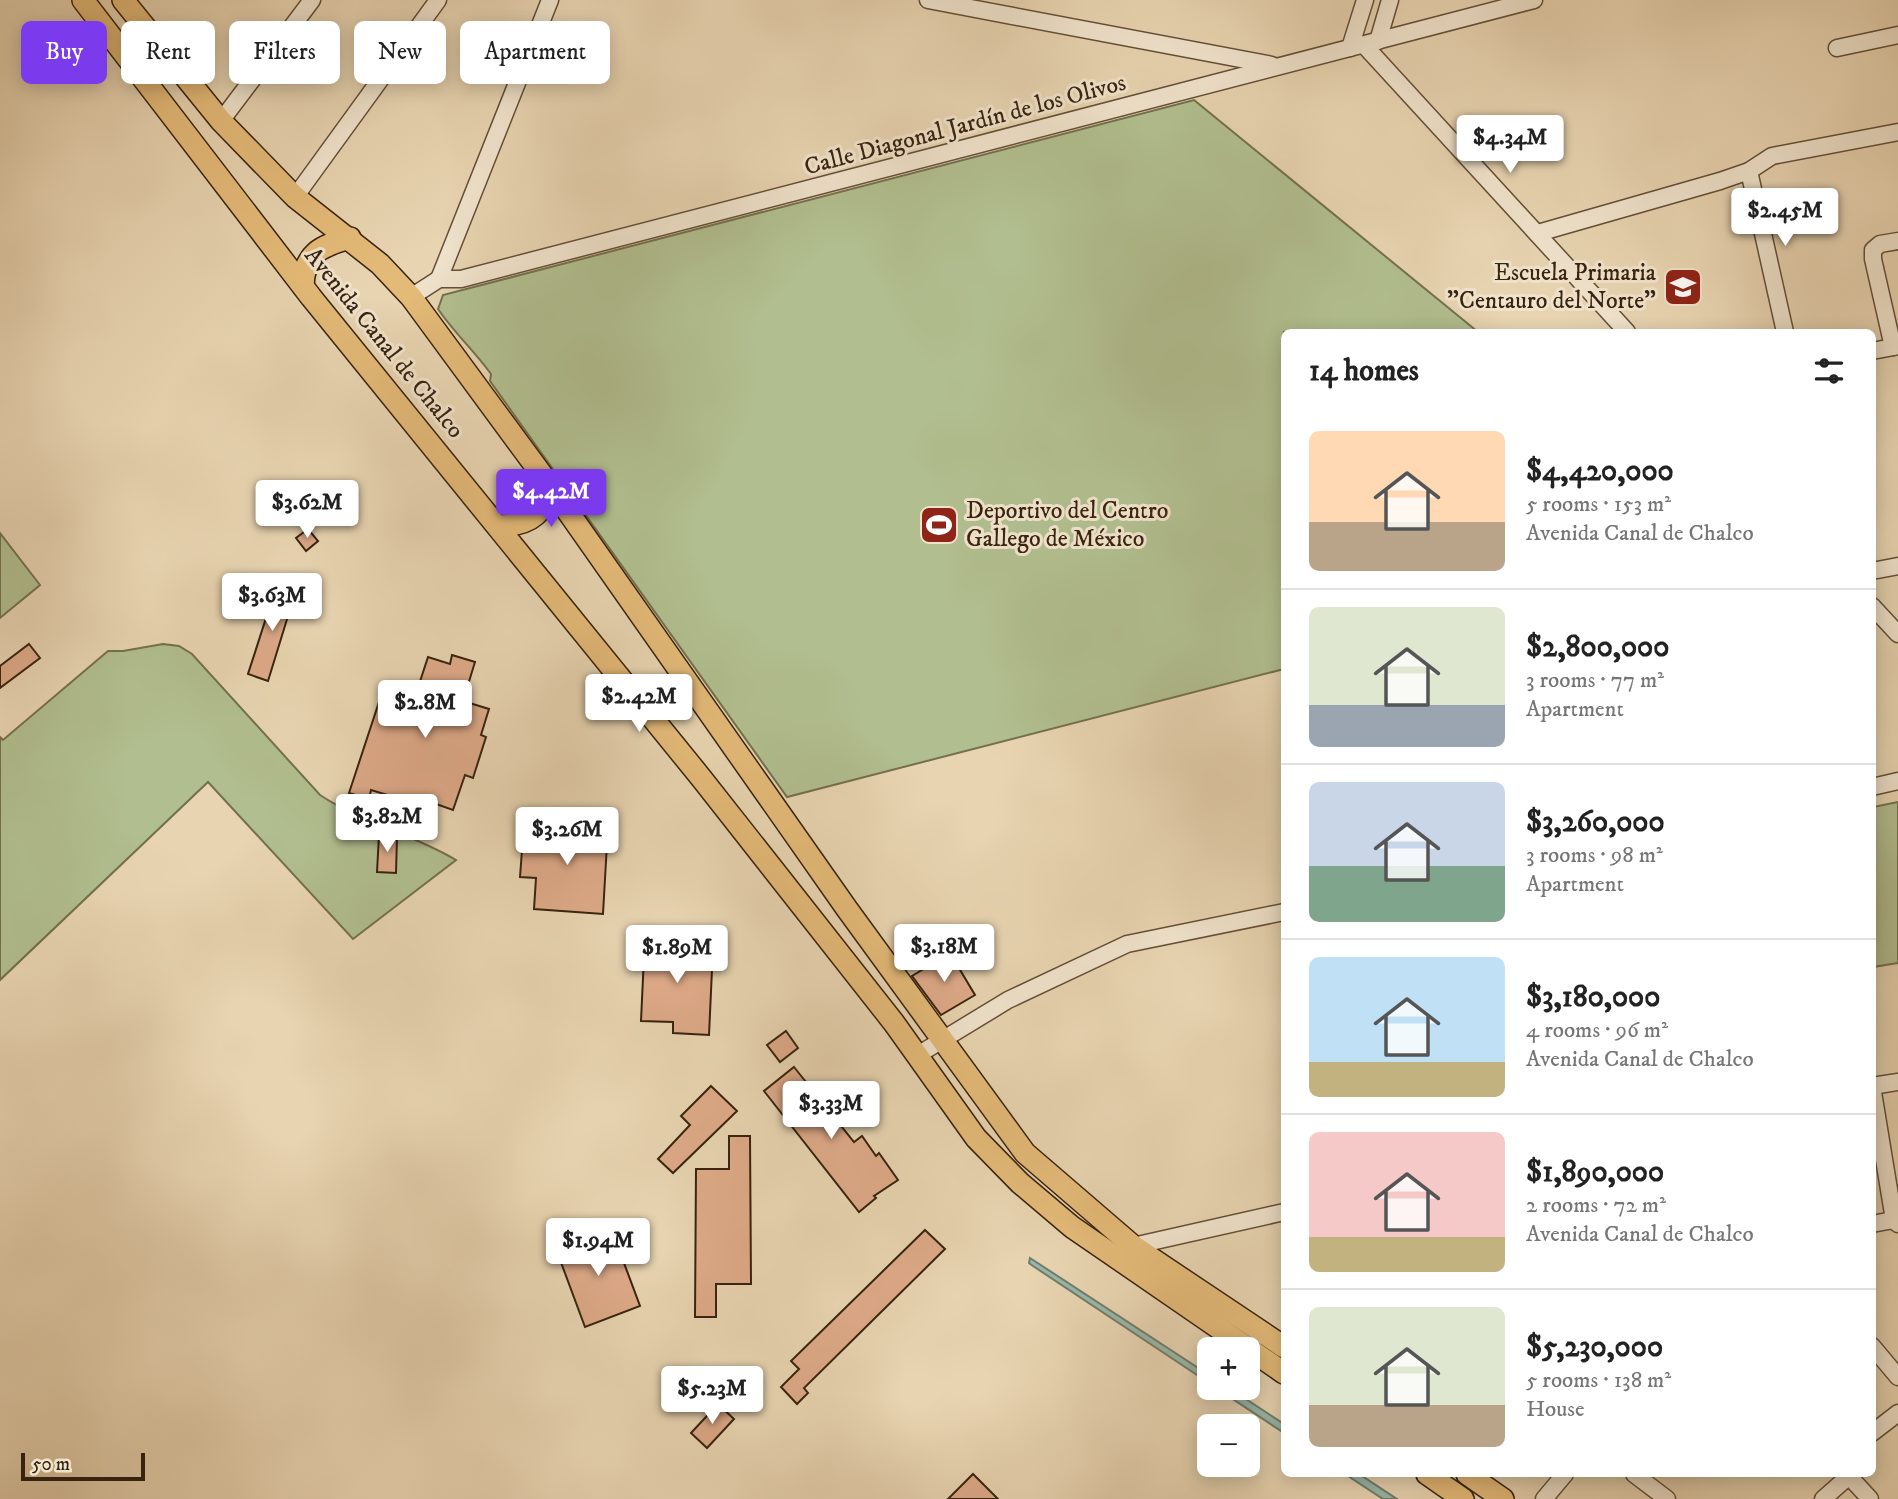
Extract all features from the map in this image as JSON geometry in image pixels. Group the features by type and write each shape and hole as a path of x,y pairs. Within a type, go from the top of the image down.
{"main road":[{"name":"Avenida Canal de Chalco","path":"83,0 303,286 702,779 894,1023 976,1138 1020,1183 1126,1254 1281,1371"},
{"name":"Avenida Canal de Chalco","path":"122,0 220,121 295,197 350,238 411,297 545,479 772,804 1025,1153 1126,1254 1281,1345"},
{"path":"303,286 308,258 320,246 350,238"},
{"path":"498,526 521,526 536,515 547,498 545,479"},
{"path":"1431,1477 1463,1499"},
{"path":"1471,1477 1503,1499"}],"street":[{"path":"220,121 312,0"},
{"path":"295,197 438,0"},
{"path":"439,279 550,0"},
{"path":"928,0 1279,66"},
{"path":"1365,0 1364,44 1625,329"},
{"path":"1364,44 1390,0"},
{"name":"Calle Diagonal Jardín de los Olivos","path":"411,297 439,279 461,279 1534,0"},
{"path":"1837,48 1898,36"},
{"path":"1538,233 1749,171 1772,156 1898,132"},
{"path":"1749,171 1783,329"},
{"path":"1876,350 1895,347 1873,250 1880,244 1898,241"},
{"path":"1876,570 1898,566"},
{"path":"1876,610 1898,634"},
{"path":"1876,786 1898,781"},
{"path":"916,1056 1008,1000 1127,944 1281,913"},
{"path":"1876,1085 1898,1082"},
{"path":"1876,1108 1897,1221 1876,1224"},
{"path":"1126,1254 1281,1217"},
{"path":"1876,1351 1898,1377"},
{"path":"1876,1430 1898,1413"},
{"path":"1544,1499 1562,1477"},
{"path":"1638,1477 1667,1499"},
{"path":"1823,1499 1846,1477"},
{"path":"1850,1477 1870,1499"}],"green space":[{"name":"Deportivo del Centro Gallego de México","path":"1194,100 1474,329 1281,329 1281,670 787,797 490,381 491,374 438,309 443,295"},
{"path":"0,533 40,585 0,618"},
{"path":"163,644 179,646 192,654 320,795 336,805 422,842 456,860 353,939 208,782 0,980 0,737 3,740 108,651"},
{"path":"1898,802 1898,963 1876,967 1876,806"}],"shaded area":[{"path":"1030,1258 1197,1367 1197,1375 1033,1266 1029,1263"},
{"path":"1234,1400 1247,1400 1281,1422 1281,1431 1260,1417 1260,1414 1255,1414"},
{"path":"1350,1477 1364,1477 1397,1499 1383,1499"}],"building":[{"path":"308,529 318,541 306,551 296,538"},
{"path":"277,584 296,590 268,681 248,674"},
{"path":"29,644 40,658 0,688 0,666"},
{"path":"452,655 475,662 463,701 489,709 481,735 486,737 473,778 465,775 453,810 419,798 417,804 371,790 369,799 349,793 379,702 410,712 428,657 450,664"},
{"path":"541,821 608,826 603,914 534,909 536,878 520,877 523,837 540,838"},
{"path":"379,835 397,836 396,873 377,872"},
{"path":"645,934 681,936 680,947 713,948 709,1035 673,1033 673,1022 641,1021"},
{"path":"950,953 975,995 941,1015 912,976"},
{"path":"786,1031 798,1048 780,1062 767,1045"},
{"path":"794,1067 854,1142 862,1136 876,1156 879,1153 898,1180 874,1196 876,1198 859,1212 764,1091"},
{"path":"711,1086 737,1111 673,1173 658,1159 690,1125 681,1116"},
{"path":"729,1136 750,1136 751,1284 716,1284 716,1317 695,1317 696,1169 729,1169"},
{"path":"611,1228 640,1306 585,1327 556,1249"},
{"path":"925,1230 945,1249 804,1388 808,1393 797,1404 781,1387 799,1369 791,1361"},
{"path":"718,1404 734,1419 707,1448 691,1433"},
{"path":"973,1474 998,1499 948,1499"}],"place":[{"name":"Escuela Primaria \"Centauro del Norte\"","path":"1683,287"},
{"name":"Deportivo del Centro Gallego de México","path":"939,525"}]}
